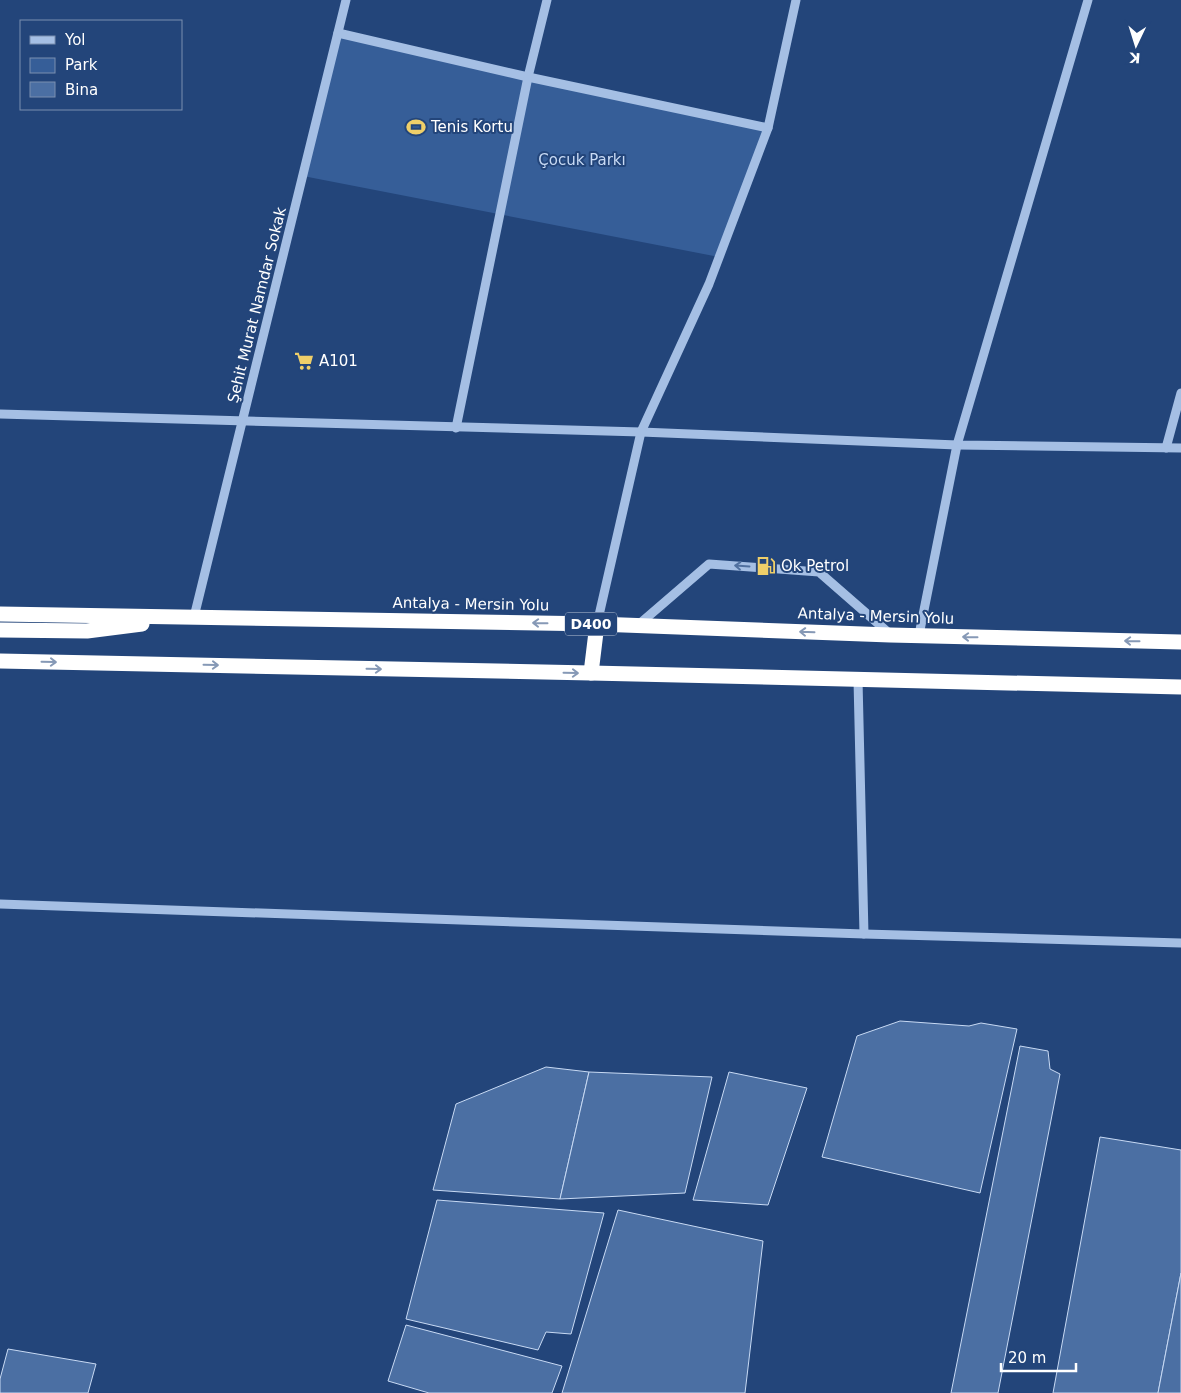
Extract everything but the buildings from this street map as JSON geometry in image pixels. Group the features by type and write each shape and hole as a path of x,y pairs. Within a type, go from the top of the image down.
{"highway":[{"name":"Antalya - Mersin Yolu","path":"0,614 597,624 890,635 1181,642"},
{"path":"0,630 87,631 194,617"},
{"path":"591,673 597,624"},
{"path":"0,661 1181,687"}],"street":[{"name":"Şehit Murat Namdar Sokak","path":"194,617 346,0"},
{"path":"456,428 528,77 547,0"},
{"path":"597,624 641,432 709,284 768,128 796,0"},
{"path":"918,635 958,445 1088,0"},
{"path":"338,33 528,77 768,128"},
{"path":"1166,448 1181,394"},
{"path":"0,414 641,432 958,445 1181,448"},
{"path":"637,626 709,564 819,572 890,635"},
{"path":"858,680 864,934"},
{"path":"0,904 1181,943"}],"green space":[{"name":"Çocuk Parkı","path":"338,33 768,128 719,257 303,176"}],"place":[{"name":"Tenis Kortu","path":"416,127"},
{"name":"A101","path":"304,361"},
{"name":"Ok Petrol","path":"766,566"}]}
